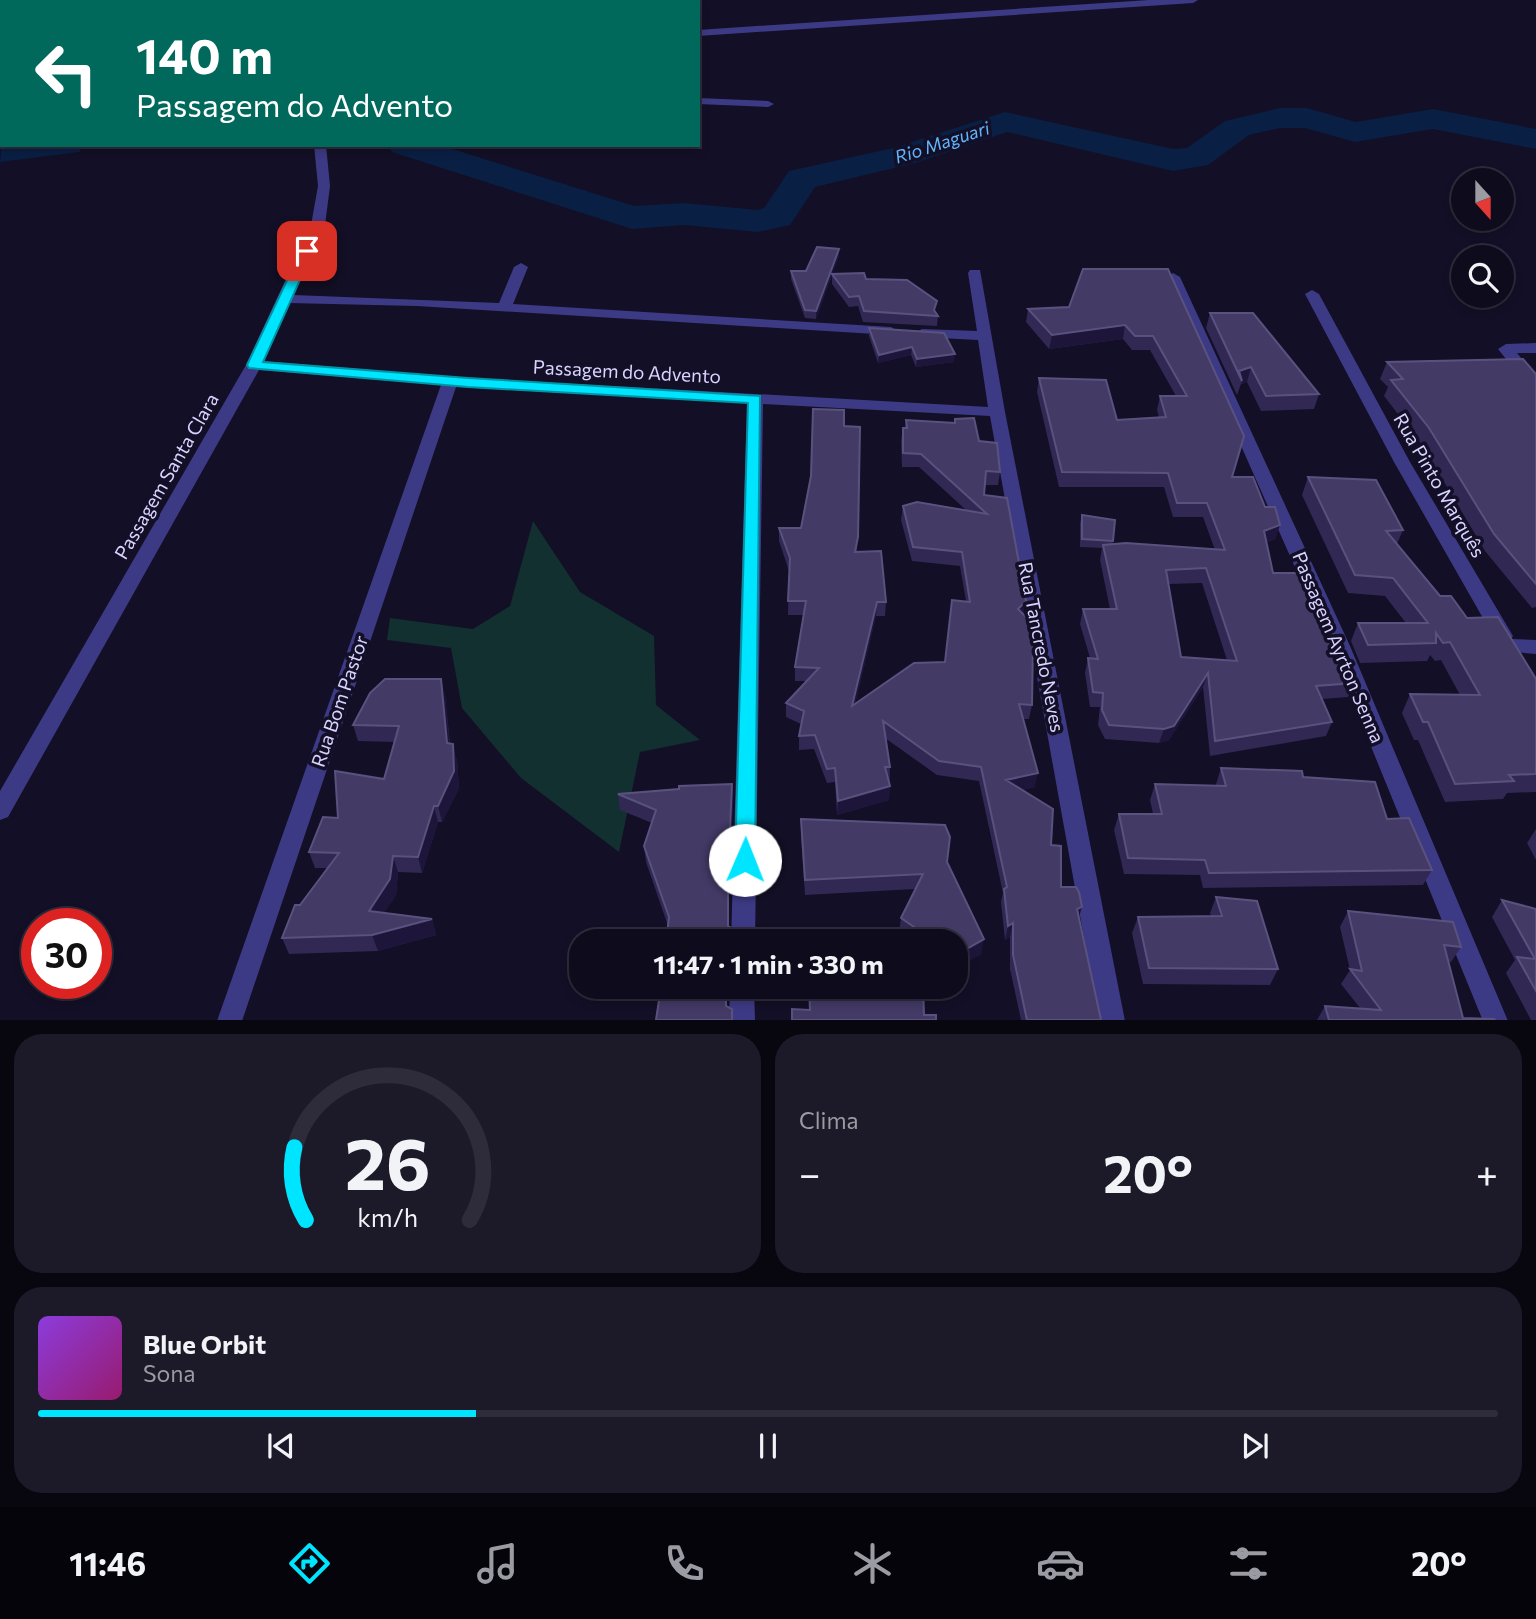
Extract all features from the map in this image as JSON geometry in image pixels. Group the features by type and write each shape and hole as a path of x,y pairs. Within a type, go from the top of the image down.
{"street":[{"path":"700,33 1193,0"},
{"path":"700,101 768,104"},
{"name":"Passagem Santa Clara","path":"0,811 254,365 286,299 318,225 324,186 320,147"},
{"path":"504,308 521,267"},
{"name":"Rua Tancredo Neves","path":"975,273 997,412 1112,1020"},
{"name":"Passagem Ayrton Senna","path":"1173,277 1340,646 1496,1020"},
{"name":"Rua Pinto Marquês","path":"1312,294 1402,462 1523,670"},
{"path":"286,299 504,308 984,336"},
{"path":"1536,348 1506,349 1536,386"},
{"name":"Passagem do Advento","path":"254,365 450,381 997,412"},
{"name":"Rua Bom Pastor","path":"229,1020 450,381"},
{"path":"743,929 755,399"},
{"path":"1509,646 1536,647"},
{"path":"742,999 742,1020"}],"green space":[{"path":"533,521 580,592 654,636 656,705 700,740 640,752 619,852 521,778 462,708 451,648 387,640 390,618 473,629 510,606"}],"building":[{"path":"817,247 839,249 816,311 805,310 791,271 806,271"},
{"path":"1083,269 1168,269 1244,436 1232,477 1253,477 1265,507 1275,507 1280,525 1264,531 1273,573 1306,573 1354,683 1316,686 1332,722 1215,741 1208,673 1174,726 1164,729 1109,725 1102,710 1103,693 1093,692 1088,658 1098,659 1083,609 1117,609 1103,545 1126,543 1225,550 1207,503 1177,503 1168,473 1062,472 1039,378 1106,380 1117,420 1166,417 1160,396 1187,396 1153,336 1135,336 1125,325 1052,335 1028,309 1069,307","holes":["1206,568 1237,661 1181,657 1166,570"]},
{"path":"864,273 866,279 907,280 937,301 934,310 938,316 864,311 859,296 849,297 832,274"},
{"path":"1210,313 1253,313 1319,394 1266,396 1251,367 1239,371 1242,381"},
{"path":"869,328 944,333 955,354 917,359 912,347 879,355"},
{"path":"1523,359 1536,374 1536,584 1494,534 1429,428 1391,380 1403,379 1387,362"},
{"path":"813,409 844,410 844,426 860,427 858,537 855,552 881,551 886,602 877,602 852,706 914,663 945,662 952,600 970,602 962,552 913,547 903,506 917,502 987,514 921,454 903,453 903,428 907,428 906,420 955,423 955,419 974,418 979,441 997,443 1000,472 986,471 984,495 1007,498 1026,601 1018,609 1029,620 1033,641 1032,705 1019,704 1038,773 1006,780 1053,809 1051,845 1061,846 1061,887 1076,887 1079,892 1082,907 1077,909 1101,1020 1027,1020 1013,955 1013,923 1008,926 1004,889 1007,887 981,767 939,761 883,721 890,767 885,767 890,786 838,801 835,768 827,769 815,735 799,736 804,711 786,703 819,668 795,667 806,601 788,601 790,558 779,528 801,528 811,476"},
{"path":"1308,477 1376,480 1403,530 1386,531 1440,596 1451,596 1467,618 1498,617 1536,679 1536,774 1509,775 1514,781 1455,784 1428,722 1423,722 1410,694 1480,695 1450,642 1443,643 1436,633 1436,643 1368,645 1358,623 1428,623 1393,578 1355,575"},
{"path":"1082,515 1115,520 1113,541 1082,539"},
{"path":"385,679 441,679 447,743 453,744 454,771 438,806 434,806 418,857 393,856 390,879 369,911 432,919 372,935 282,938 295,905 300,905 339,853 309,852 323,817 338,818 335,771 384,779 399,726 353,725 370,693"},
{"path":"1221,768 1302,771 1303,777 1375,782 1387,819 1409,818 1432,870 1209,873 1205,860 1128,858 1119,814 1162,814 1155,784 1226,786"},
{"path":"732,784 728,926 733,929 668,929 669,917 644,846 656,810 618,794 679,789 679,786"},
{"path":"801,819 945,825 950,837 947,862 984,939 968,948 968,929 917,929 901,918 923,874 805,880"},
{"path":"1216,897 1257,901 1278,969 1149,968 1138,917 1222,916"},
{"path":"1502,900 1536,909 1536,991 1517,957 1535,959"},
{"path":"1348,911 1453,922 1461,947 1444,945 1463,1018 1495,1020 1329,1020 1325,1006 1381,1010 1350,969 1362,971"},
{"path":"659,999 726,999 726,1006 732,1009 732,1020 656,1020"},
{"path":"810,999 923,999 924,1015 936,1015 936,1020 792,1020 792,1009 810,1010"}],"waterway":[{"name":"Rio Maguari","path":"410,147 632,218 684,214 758,221 777,217 802,179 903,156 1005,122 1173,160 1196,158 1237,128 1280,118 1307,118 1355,132 1433,119 1536,139"},
{"name":"Rio Maguari","path":"0,152 48,147"}],"route":[{"path":"307,251 254,365 468,383 755,399 745,860"}]}
